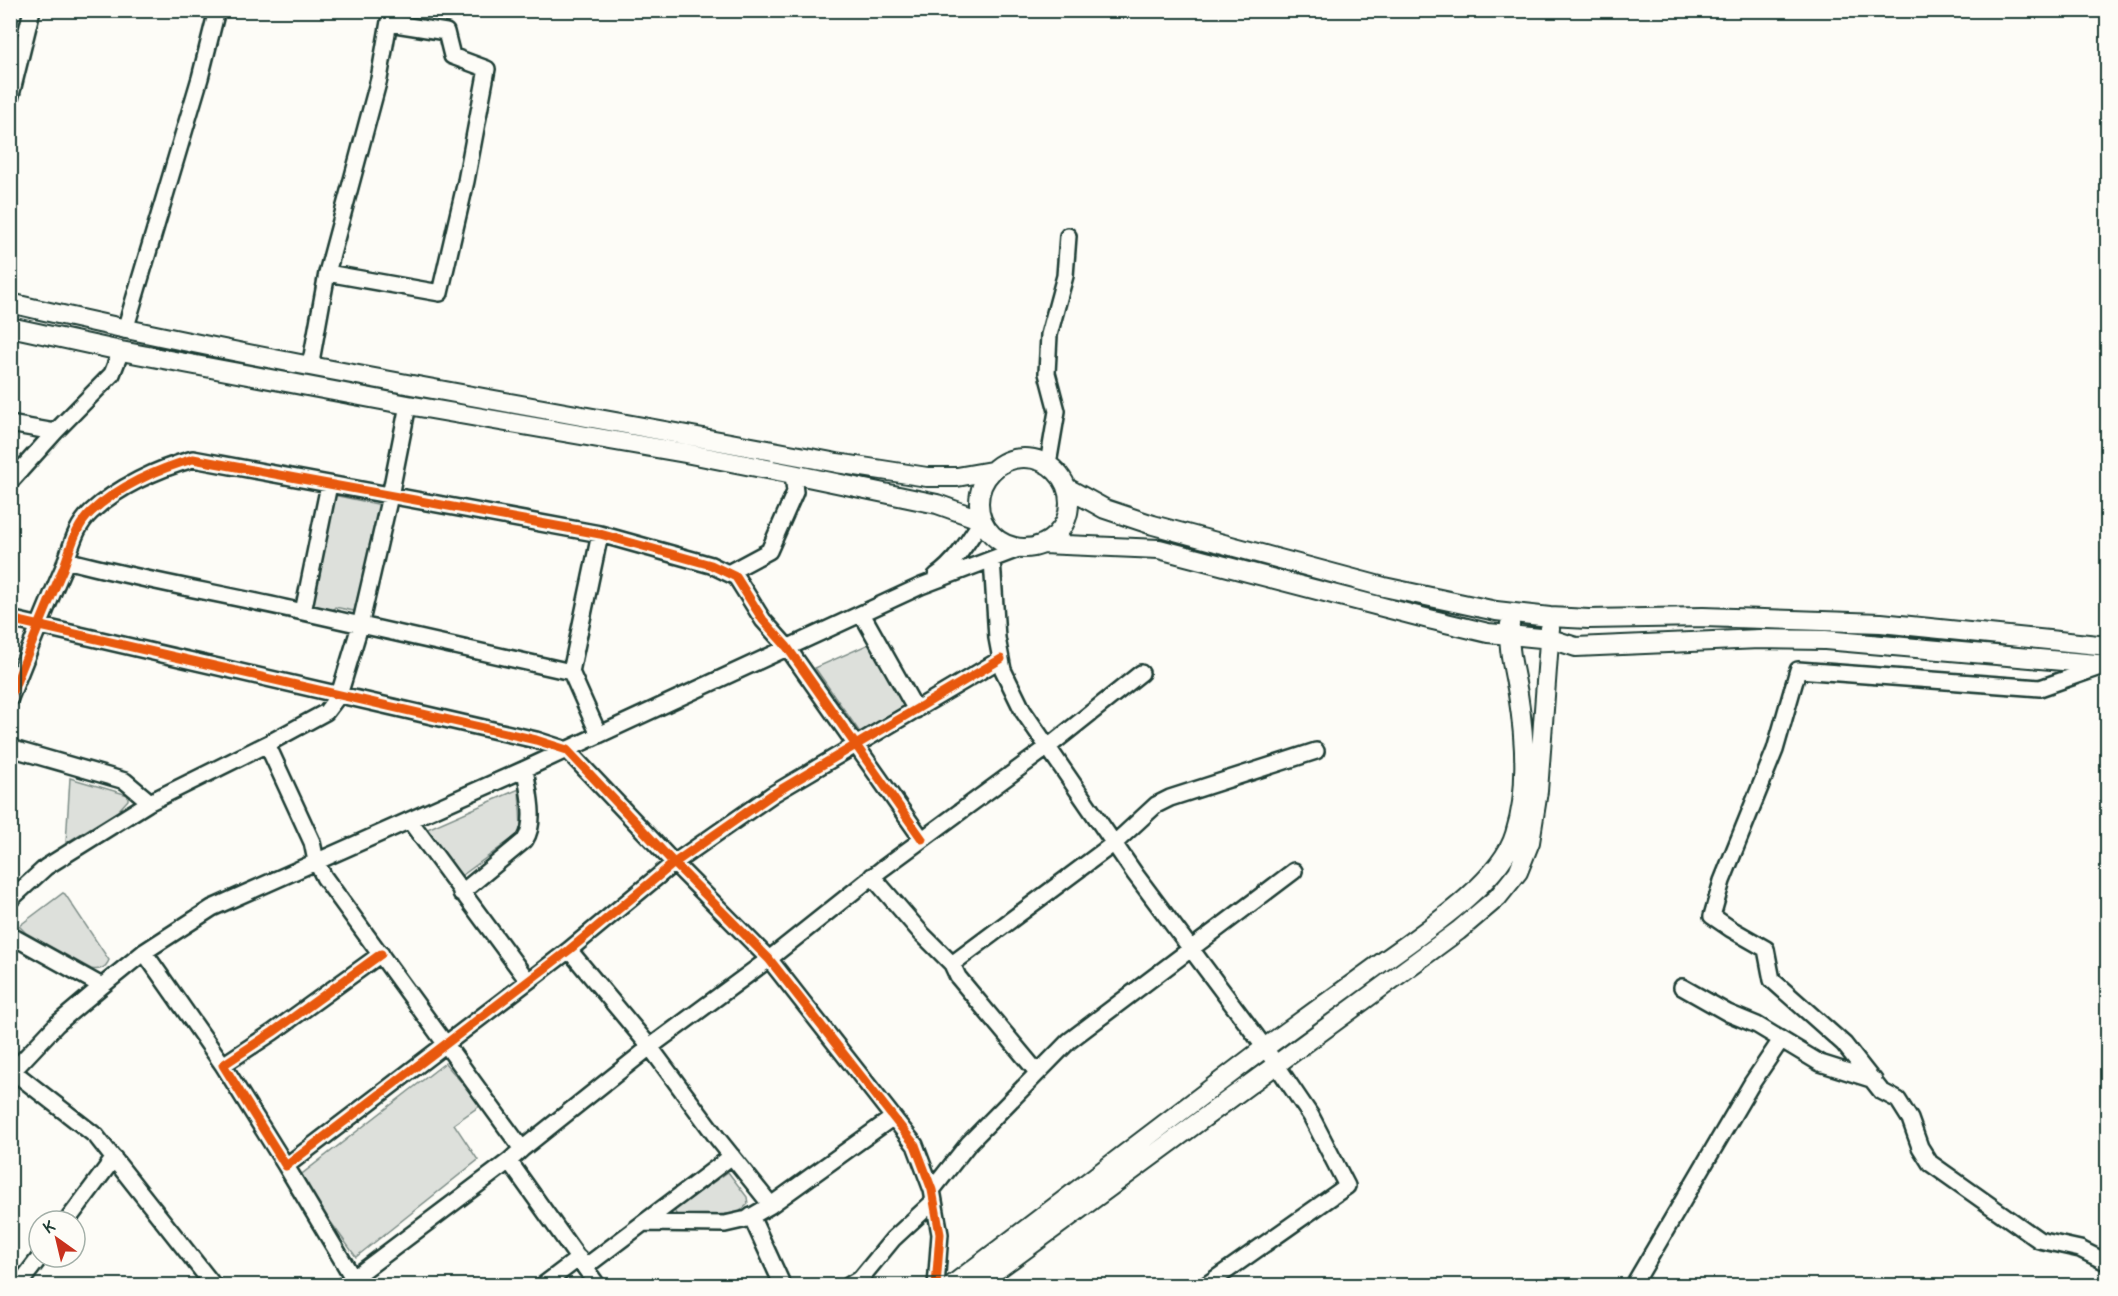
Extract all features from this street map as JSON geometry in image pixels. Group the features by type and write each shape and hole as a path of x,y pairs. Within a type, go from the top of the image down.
{"main road":[{"path":"10,303 126,330 310,367 837,463 927,477 957,477 991,471"},
{"path":"10,327 121,351 408,405 793,474 937,504 982,520"},
{"path":"1018,458 1034,458 1048,464 1060,474 1067,488 1070,503 1067,518 1060,531 1049,541 1035,547 1021,548 1007,545 994,538 979,513 982,484 991,471 1004,462 1018,458"},
{"path":"1067,488 1105,509 1153,525 1384,587 1496,611 1550,617 1607,619 1703,617 1881,623 2108,646"},
{"path":"1042,544 1159,549 1488,633 1551,639 1576,647 1748,639 1825,640 2108,665"},
{"path":"951,1286 1265,1048 1438,922 1500,863 1515,835 1524,784 1523,735 1509,635 1512,613"},
{"path":"975,1286 1458,931 1498,897 1518,872 1530,842 1538,791 1551,639 1550,617"}],"street":[{"path":"10,99 32,10"},
{"path":"126,330 200,78 217,10"},
{"path":"310,367 327,273 379,79 390,17 446,32 452,56 487,69 466,181 440,293 327,273"},
{"path":"1048,464 1057,411 1047,373 1049,335 1065,276 1068,236"},
{"path":"10,482 112,374 121,351"},
{"path":"10,900 46,867 150,802 326,712 339,695 360,626 408,405"},
{"path":"10,424 55,432"},
{"path":"10,698 66,560 73,536 90,513 113,494 170,465 193,459 600,534 711,565 736,577 763,620 787,647 922,839"},
{"path":"728,573 769,551 795,492 793,474"},
{"path":"303,612 329,485"},
{"path":"921,586 946,569 982,520"},
{"path":"599,735 571,672 600,534"},
{"path":"214,1286 96,1136 11,1071 57,1024 144,952 212,909 567,750 921,586 1021,548"},
{"path":"992,559 997,638 1003,670 1023,711 1114,843 1265,1048 1311,1116 1347,1186 1205,1286"},
{"path":"66,560 126,576 303,612 571,672"},
{"path":"862,614 916,710"},
{"path":"10,619 537,740 567,750 768,959 915,1145 933,1196 940,1234 936,1286"},
{"path":"286,1166 569,950 674,863 773,794 1001,659"},
{"path":"2108,665 2040,688 1798,670 1775,750 1722,881 1712,916 1766,949 1772,980 1845,1044 1881,1091 1898,1100 1910,1119 1920,1147 1930,1163 2039,1240 2080,1249 2108,1263"},
{"path":"144,952 223,1065 286,1166 348,1282 509,1161 650,1047 768,959 872,876 1048,747 1141,673"},
{"path":"267,744 312,842 316,861 324,877 522,1149"},
{"path":"10,748 125,781 150,802"},
{"path":"952,964 1114,843 1156,806 1170,798 1316,751"},
{"path":"461,892 525,840 531,831 525,769"},
{"path":"410,820 528,981"},
{"path":"848,1286 861,1278 933,1196 969,1143 1069,1041 1294,871"},
{"path":"872,876 922,934 952,964 958,977 1037,1072"},
{"path":"10,935 102,986"},
{"path":"569,950 650,1047 771,1205"},
{"path":"223,1065 381,954"},
{"path":"1682,987 1728,1013 1757,1026 1820,1063 1874,1080"},
{"path":"1633,1286 1752,1083 1781,1040"},
{"path":"643,1223 725,1224 752,1216 771,1205 892,1118"},
{"path":"542,1286 643,1223 732,1156"},
{"path":"76,1209 114,1158"},
{"path":"509,1161 598,1286"},
{"path":"752,1216 783,1286"},
{"path":"24,1283 33,1269"}],"shaded area":[{"path":"333,495 382,505 354,611 335,607 332,611 312,608"},
{"path":"869,644 873,646 908,705 861,734 815,668"},
{"path":"70,778 128,795 128,800 118,811 66,843"},
{"path":"519,789 520,833 460,877 425,830"},
{"path":"63,893 109,960 102,968 91,969 26,933 19,926"},
{"path":"445,1063 481,1105 454,1124 478,1160 356,1257 298,1177"},
{"path":"728,1172 747,1197 748,1204 738,1213 678,1218 674,1210"}],"cycle path":[{"path":"10,698 74,539 85,518 126,487 166,468 193,459 600,534 711,565 736,577 763,620 787,647 922,839"},
{"path":"10,619 536,740 567,750 769,959 915,1145 932,1190 940,1234 936,1286"},
{"path":"381,954 223,1065 286,1166 569,950 674,863 773,794 1001,659"}]}
